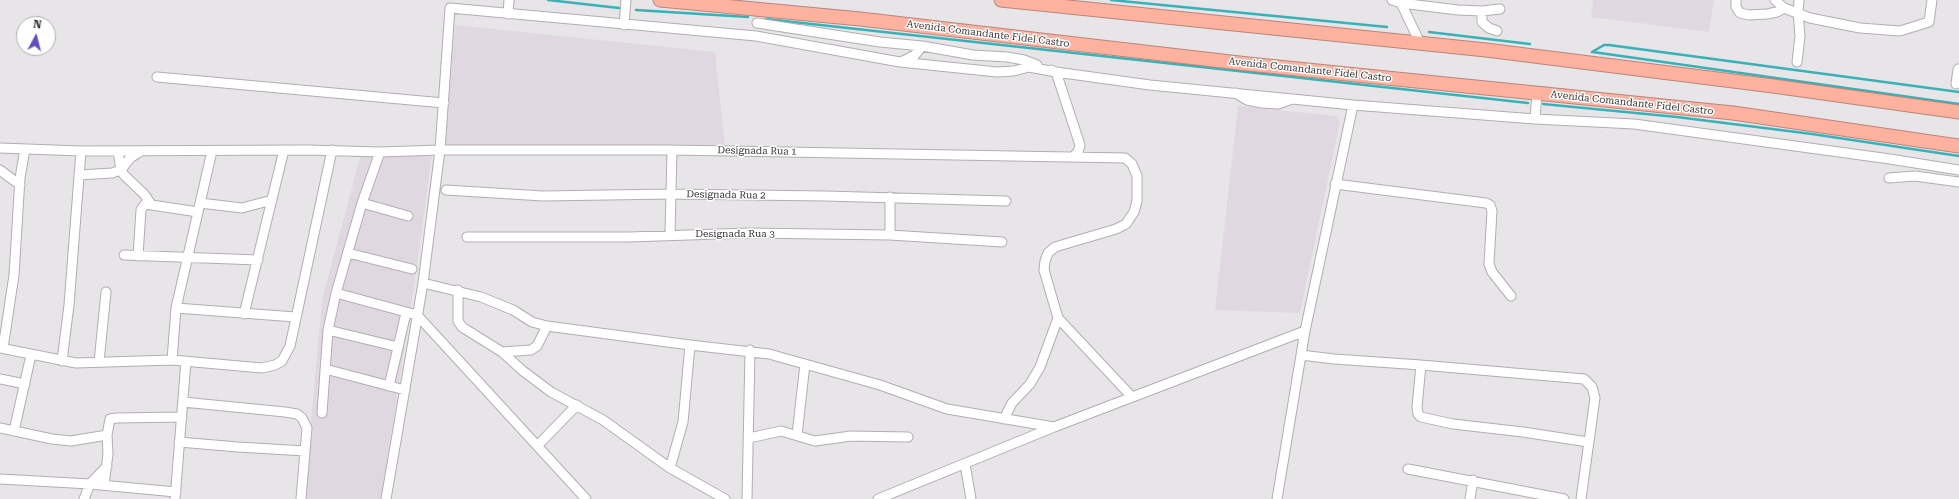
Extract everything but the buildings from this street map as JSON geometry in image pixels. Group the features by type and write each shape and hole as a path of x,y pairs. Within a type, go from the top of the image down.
{"highway":[{"name":"Avenida Comandante Fidel Castro","path":"660,0 860,19 1248,64 1733,113 1959,146"},
{"path":"1001,0 1420,43 1758,84 1959,112"}],"street":[{"path":"508,14 509,0"},
{"path":"624,25 626,0"},
{"path":"1736,0 1736,7 1740,13 1749,15 1772,13 1784,8"},
{"path":"1775,0 1784,8 1810,18 1860,28 1900,31 1929,22 1932,0"},
{"path":"1797,62 1800,36 1798,13 1799,0"},
{"path":"1397,1 1420,43"},
{"path":"1397,1 1482,11 1500,9"},
{"path":"386,499 423,283 440,150 450,8 756,36 900,62 997,72 1014,71 1029,67 1150,85 1235,92 1353,105 1534,119 1634,124 1917,162 1959,170"},
{"path":"756,36 758,10"},
{"path":"1482,11 1482,22 1489,28 1497,31"},
{"path":"757,23 874,41 922,46 963,54 1008,57 1024,60 1056,72"},
{"path":"900,62 915,55 922,46"},
{"path":"963,54 997,72"},
{"path":"1956,84 1958,69"},
{"path":"1056,72 1080,145 1078,152 1073,158"},
{"path":"157,77 444,103"},
{"path":"1534,119 1536,93"},
{"path":"1277,499 1305,332 1335,184 1353,105"},
{"name":"Designada Rua 1","path":"0,148 80,151 332,150 380,152 440,150 672,150 1125,158 1132,164 1136,172 1137,201 1134,212 1126,224 1116,229 1055,247 1048,253 1044,261 1044,270 1058,318"},
{"path":"25,149 20,185 14,275 2,348 76,363 172,360 268,368 282,361 287,354 332,150"},
{"path":"244,314 284,150"},
{"path":"670,234 672,150"},
{"path":"62,361 70,305 80,151"},
{"path":"118,151 121,170 151,204"},
{"path":"79,175 112,173 121,170 130,158 141,151"},
{"path":"172,360 176,308 212,151"},
{"path":"322,413 328,330 336,293 362,203 380,152"},
{"path":"1917,162 1933,180"},
{"path":"1,173 20,185"},
{"path":"1888,178 1915,176 1933,180 1959,182"},
{"path":"1335,184 1486,203 1490,205 1492,211 1489,264 1492,272 1511,296"},
{"name":"Designada Rua 2","path":"446,190 543,196 671,194 890,197 1006,201"},
{"path":"890,197 890,235"},
{"path":"138,256 141,210 144,204 242,208 272,200"},
{"path":"362,203 408,216"},
{"name":"Designada Rua 3","path":"467,237 629,237 670,234 890,235 1002,242"},
{"path":"348,253 412,269"},
{"path":"124,255 258,260"},
{"path":"423,283 458,290 501,304 532,322 547,326 690,345 750,350 774,355 880,385 940,407 1054,427"},
{"path":"458,290 459,325 502,352 523,372 551,392 610,424 670,468 724,499"},
{"path":"99,362 106,292"},
{"path":"336,293 418,316 586,499"},
{"path":"176,308 295,317"},
{"path":"389,386 406,313"},
{"path":"1004,418 1012,403 1030,384 1040,367 1058,318 1132,397"},
{"path":"502,352 531,350 537,346 547,326"},
{"path":"328,330 398,347"},
{"path":"878,499 894,496 965,464 1054,427 1305,332"},
{"path":"670,468 683,422 690,345"},
{"path":"747,499 750,350"},
{"path":"14,431 31,355"},
{"path":"1301,355 1584,380 1592,387 1595,398 1581,499"},
{"path":"0,479 104,485 176,496 186,362"},
{"path":"798,435 805,364"},
{"path":"1421,365 1417,407 1418,414 1421,417 1453,424 1517,431 1588,442"},
{"path":"325,369 405,390"},
{"path":"0,379 25,384"},
{"path":"183,402 297,414 302,418 307,428 301,499"},
{"path":"538,445 577,405"},
{"path":"104,485 107,435 110,419 182,417"},
{"path":"0,428 52,439 71,441 107,435"},
{"path":"749,438 775,431 798,435 815,441 824,441 851,436 908,437"},
{"path":"180,442 305,451"},
{"path":"965,464 971,499"},
{"path":"84,499 90,484 106,466"},
{"path":"1408,469 1473,480 1564,499"},
{"path":"1470,499 1473,480"}],"shaded area":[{"path":"1593,0 1714,0 1709,32 1591,17"},
{"path":"455,25 715,52 725,147 444,146"},
{"path":"1238,106 1337,116 1340,122 1300,313 1215,310"},
{"path":"361,154 432,154 415,281 381,499 304,499 322,300"}],"waterway":[{"path":"548,0 619,8"},
{"path":"1111,0 1387,27"},
{"path":"636,10 748,17"},
{"path":"766,19 1528,103"},
{"path":"1429,32 1530,44"},
{"path":"1592,52 1604,45 1609,45 1959,92"},
{"path":"1593,52 1959,104"},
{"path":"1543,104 1677,117 1812,134 1959,156"}]}
